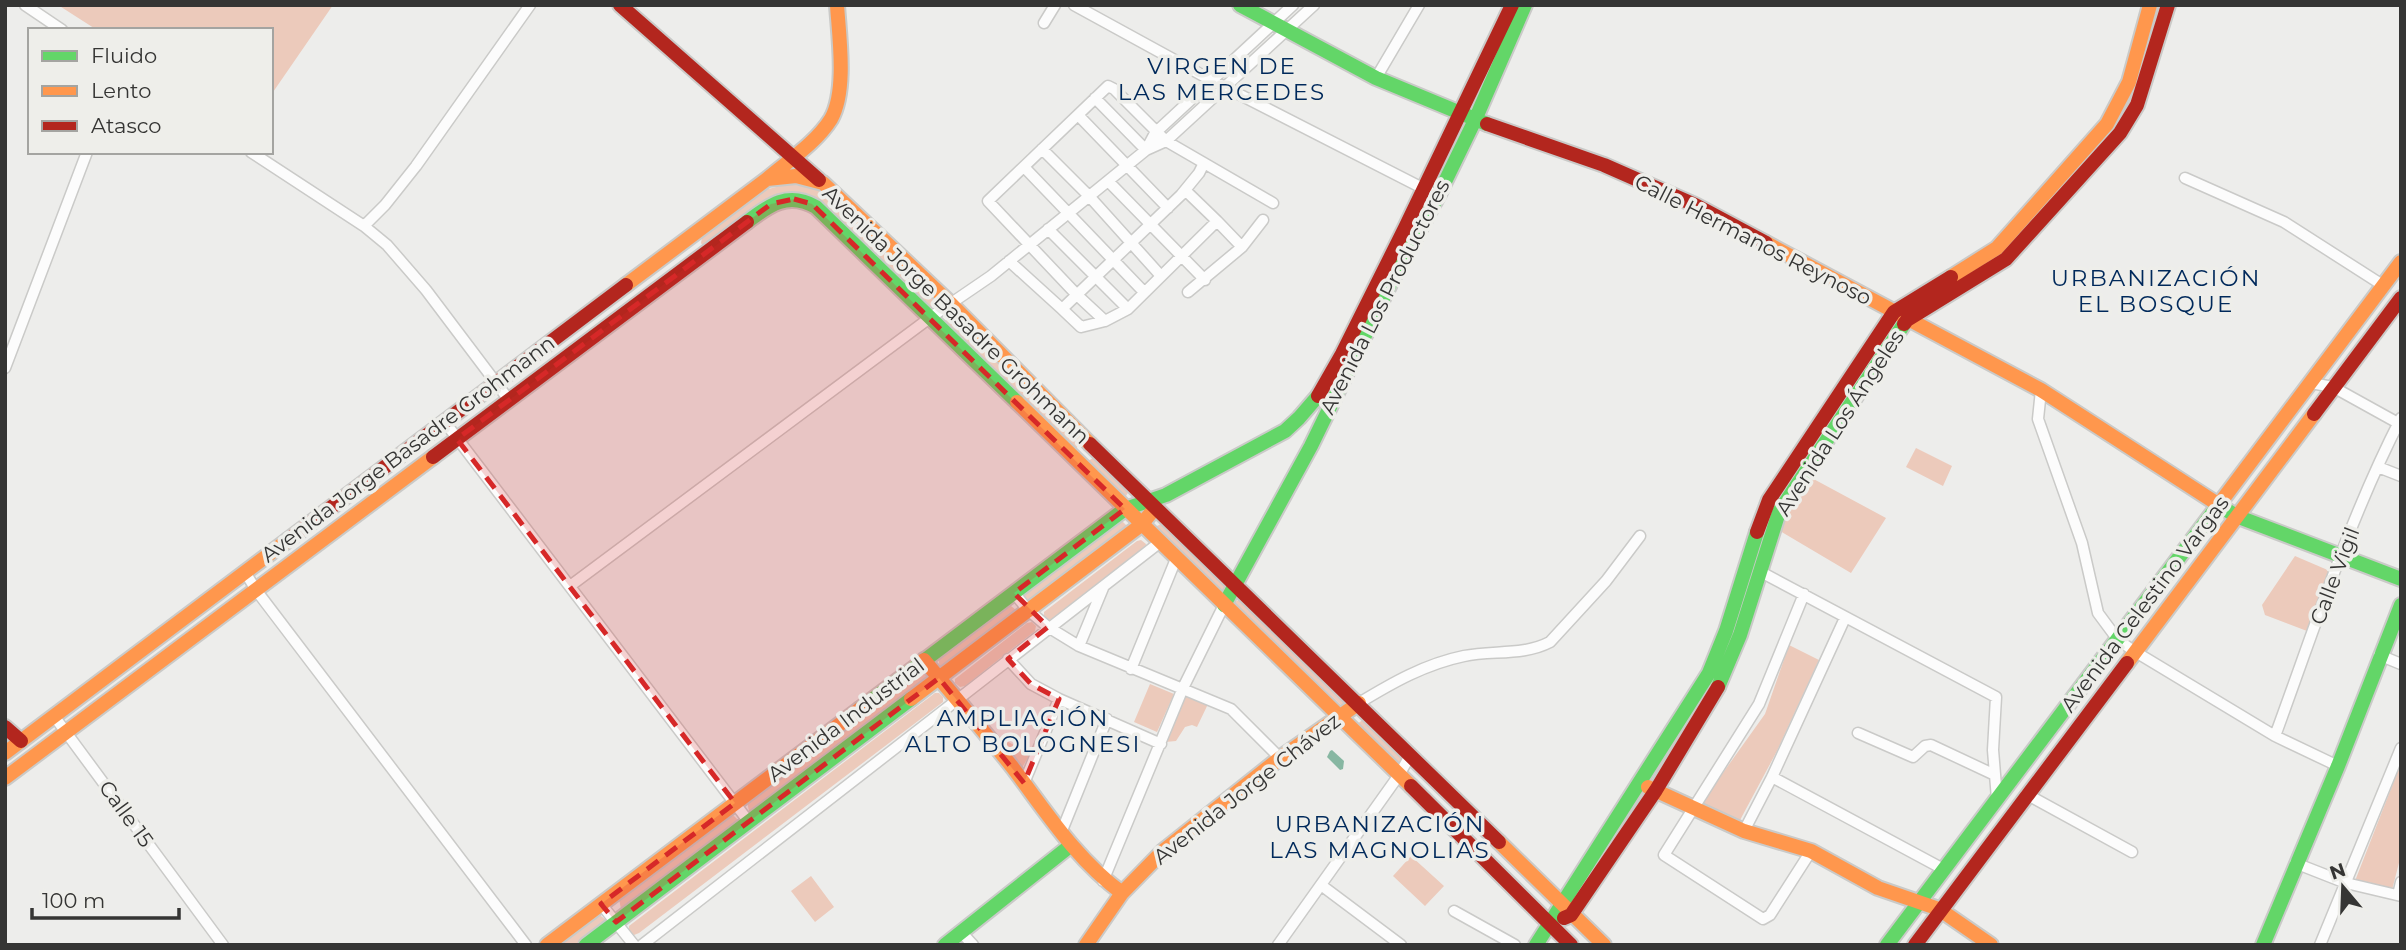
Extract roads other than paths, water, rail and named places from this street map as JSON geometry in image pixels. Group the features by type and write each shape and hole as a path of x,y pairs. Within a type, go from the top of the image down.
{"main road":[{"path":"620,5 774,143 823,183"},
{"name":"Calle Hermanos Reynoso","path":"1240,5 1376,78 1461,115 1604,165 1695,205 2041,390 2236,516 2401,579"},
{"name":"Avenida Los Productores","path":"1224,605 1311,446 1392,280 1432,193 1461,115 1512,5"},
{"name":"Avenida Los Productores","path":"1151,504 1285,431 1300,419 1323,388 1475,120 1525,5"},
{"name":"Avenida Los Ángeles","path":"1536,945 1709,673 1764,530 1779,512 1907,320 1997,266 2021,231 2107,124 2129,85 2150,5"},
{"name":"Avenida Los Ángeles","path":"1572,915 1656,790 1723,680 1736,648 1759,571 1769,500 1894,312 1987,256 2021,231 2127,125 2142,93 2168,5"},
{"path":"767,179 815,137 833,117 840,68 838,10"},
{"path":"815,137 811,147 811,163 823,183"},
{"path":"767,179 775,164 774,143"},
{"name":"Avenida Jorge Basadre Grohmann","path":"5,753 767,179 796,176 823,183 950,303 1151,504 1359,703 1604,945"},
{"name":"Avenida Jorge Basadre Grohmann","path":"5,778 771,204 786,199 802,200 816,207 931,317 1571,945"},
{"path":"692,236 705,253"},
{"name":"Avenida Celestino Vargas","path":"1887,945 2401,262"},
{"name":"Avenida Celestino Vargas","path":"1914,945 2401,298"},
{"path":"2373,301 2389,313"},
{"path":"1285,431 1296,432 1311,446"},
{"path":"1075,458 1090,444"},
{"name":"Avenida Industrial","path":"547,945 1125,509 1151,504"},
{"name":"Avenida Industrial","path":"586,945 1141,525 1151,504"},
{"path":"2263,945 2295,863 2338,766 2379,655 2401,605"},
{"path":"924,660 1024,783 1070,846 1103,881 1122,894"},
{"name":"Avenida Jorge Chávez","path":"1086,945 1122,894 1163,851 1280,758 1359,703"},
{"path":"5,727 21,741"},
{"path":"1640,783 1744,831 1811,851 1878,888 1939,909 1991,945"},
{"path":"1982,820 1998,831"},
{"path":"945,945 1070,846"},
{"path":"1549,924 1572,915"}],"street":[{"path":"25,5 59,28"},
{"path":"364,226 385,205 416,166 530,5"},
{"path":"1044,23 1055,5"},
{"path":"1074,5 1225,87 1432,193"},
{"path":"1146,150 1156,133 1293,5"},
{"path":"570,586 950,303 991,276 1146,150 1166,141 1314,5"},
{"path":"1376,78 1419,5"},
{"path":"1105,321 988,201 1105,87 1114,89 1166,141 1273,202"},
{"path":"1095,98 1146,150"},
{"path":"1078,115 1168,208"},
{"path":"1042,149 1089,196 1161,276"},
{"path":"5,368 86,154"},
{"path":"254,154 364,226 400,258 509,400"},
{"path":"1062,309 1168,208 1199,173 1204,163"},
{"path":"1024,167 1144,292"},
{"path":"2185,178 2284,222 2384,286"},
{"path":"1108,181 1205,279"},
{"path":"1185,190 1242,247"},
{"path":"1188,292 1242,247 1263,220"},
{"path":"1009,261 1081,327 1105,321 1128,309 1217,221"},
{"path":"1048,229 1128,309"},
{"path":"2311,383 2333,387 2399,421"},
{"path":"2041,390 2038,419 2082,544 2098,613 2118,640 2275,736 2338,766"},
{"path":"444,421 749,822"},
{"name":"Calle Vigil","path":"2275,736 2342,556 2399,421"},
{"path":"2378,467 2401,476"},
{"path":"1359,703 1406,675 1450,659 1468,655 1508,653 1550,642 1606,581 1640,536"},
{"path":"642,945 1159,543"},
{"path":"1131,669 1176,559"},
{"path":"1759,571 1996,696 1993,750 1997,801"},
{"path":"245,572 526,945"},
{"path":"1079,646 1104,587"},
{"path":"1014,593 1028,610 1048,627 1079,646 1231,709 1280,758"},
{"path":"1804,594 1759,704 1664,855 1763,919 1770,915 1811,851"},
{"path":"1103,881 1183,688 1224,605"},
{"path":"1744,831 1846,618"},
{"path":"2379,655 2401,664"},
{"path":"1008,659 1031,684 1161,744"},
{"path":"1024,783 1059,699"},
{"name":"Calle 15","path":"54,716 223,945"},
{"path":"1061,833 1107,719"},
{"path":"1858,733 1913,757 1925,746 1931,745 1995,775"},
{"path":"2319,945 2401,748"},
{"path":"1281,944 1411,754"},
{"path":"1772,777 1945,870"},
{"path":"2026,794 2132,852"},
{"path":"2295,863 2346,883 2399,896 2401,882"},
{"path":"1321,885 1401,945"},
{"path":"601,904 634,945"},
{"path":"1454,911 1515,945"},
{"path":"961,932 973,945"}],"district":[{"name":"VIRGEN DE LAS MERCEDES","path":"1222,79"},
{"name":"URBANIZACIÓN EL BOSQUE","path":"2156,291"},
{"name":"AMPLIACIÓN ALTO BOLOGNESI","path":"1023,731"},
{"name":"URBANIZACIÓN LAS MAGNOLIAS","path":"1380,837"}]}
